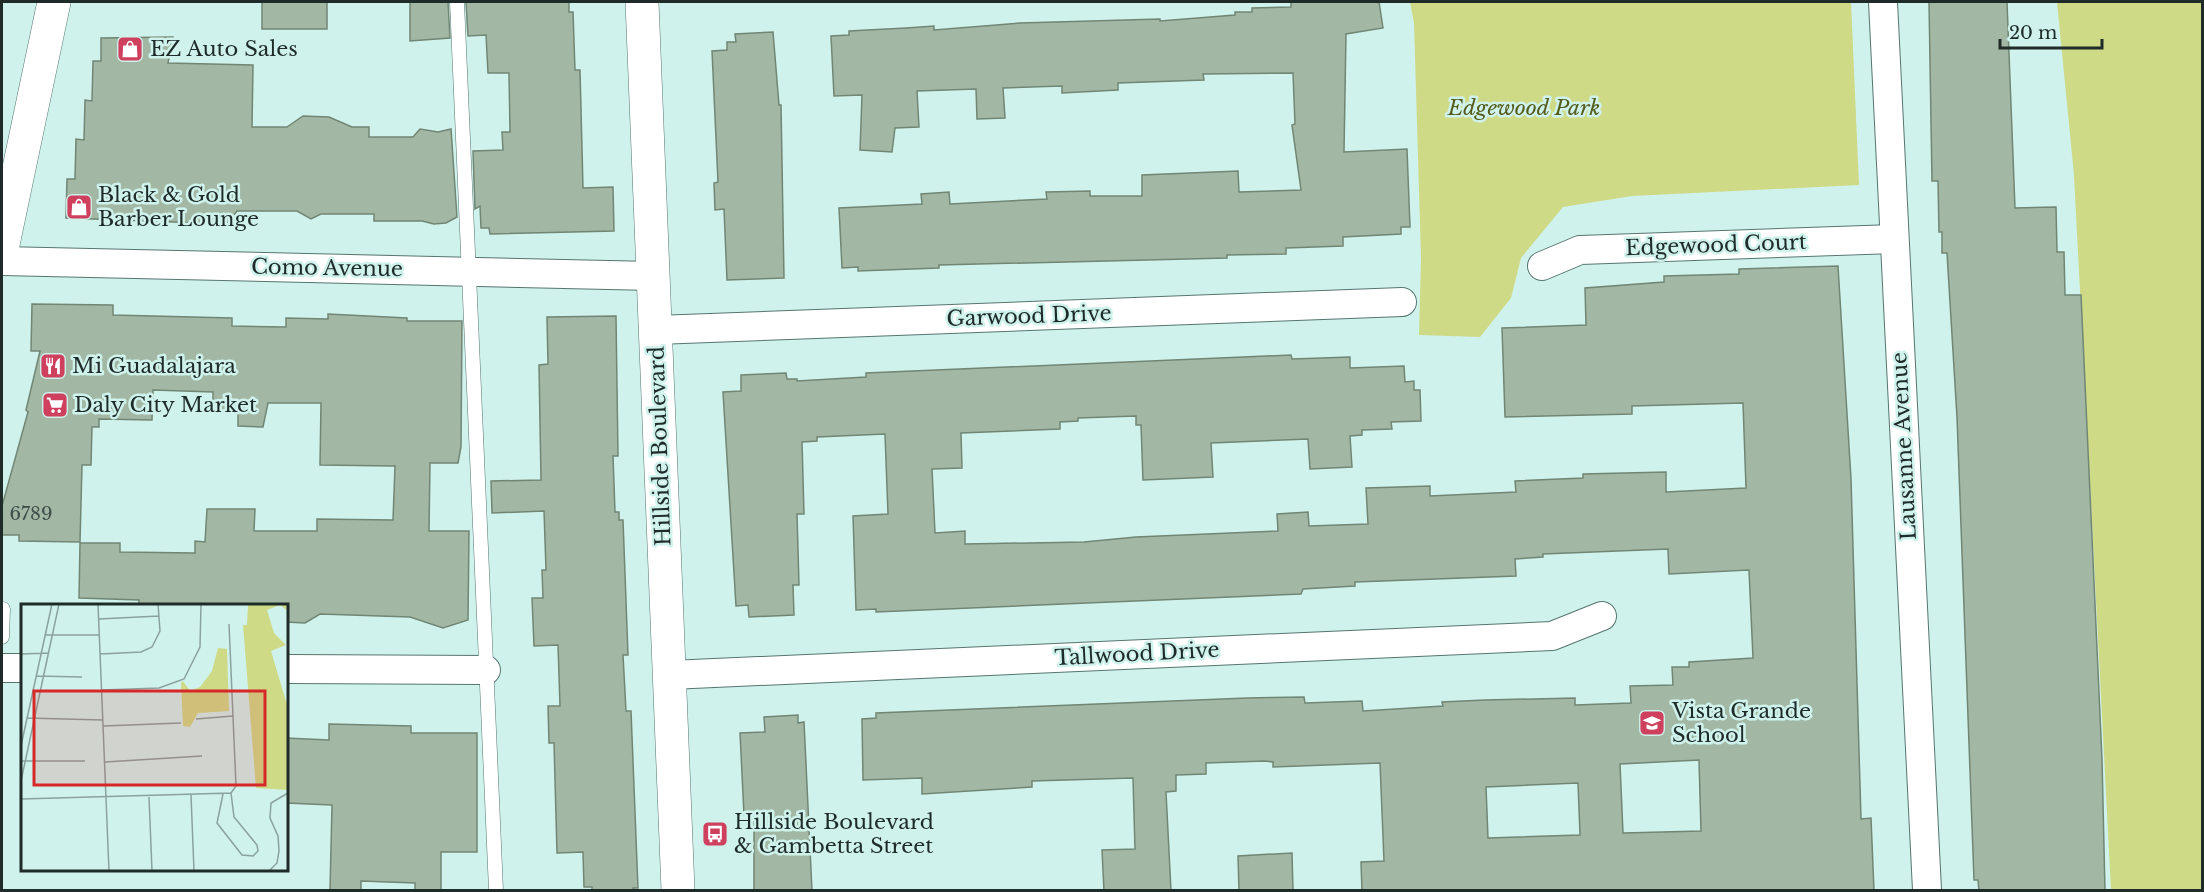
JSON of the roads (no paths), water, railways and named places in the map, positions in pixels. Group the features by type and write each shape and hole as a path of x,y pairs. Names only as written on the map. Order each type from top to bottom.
{"main road":[{"path":"2,249 54,2"},
{"name":"Hillside Boulevard","path":"642,2 678,891"}],"street":[{"name":"Lausanne Avenue","path":"1883,2 1926,891"},
{"name":"Edgewood Court","path":"1542,266 1580,250 1894,238"},
{"name":"Como Avenue","path":"2,261 653,276"},
{"name":"Garwood Drive","path":"656,330 1402,302"},
{"name":"Tallwood Drive","path":"670,675 1552,636 1602,616"},
{"path":"2,668 21,668"},
{"path":"288,669 486,670"}],"lane":[{"path":"457,2 496,891"},
{"path":"2,637 3,609"}],"place":[{"name":"EZ Auto Sales","path":"130,49"},
{"name":"Black & Gold Barber Lounge","path":"79,207"},
{"name":"Mi Guadalajara","path":"53,366"},
{"name":"Daly City Market","path":"55,405"},
{"name":"Vista Grande School","path":"1652,723"},
{"name":"Hillside Boulevard & Gambetta Street","path":"715,834"}],"park label":[{"name":"Edgewood Park","path":"1524,108"}]}
